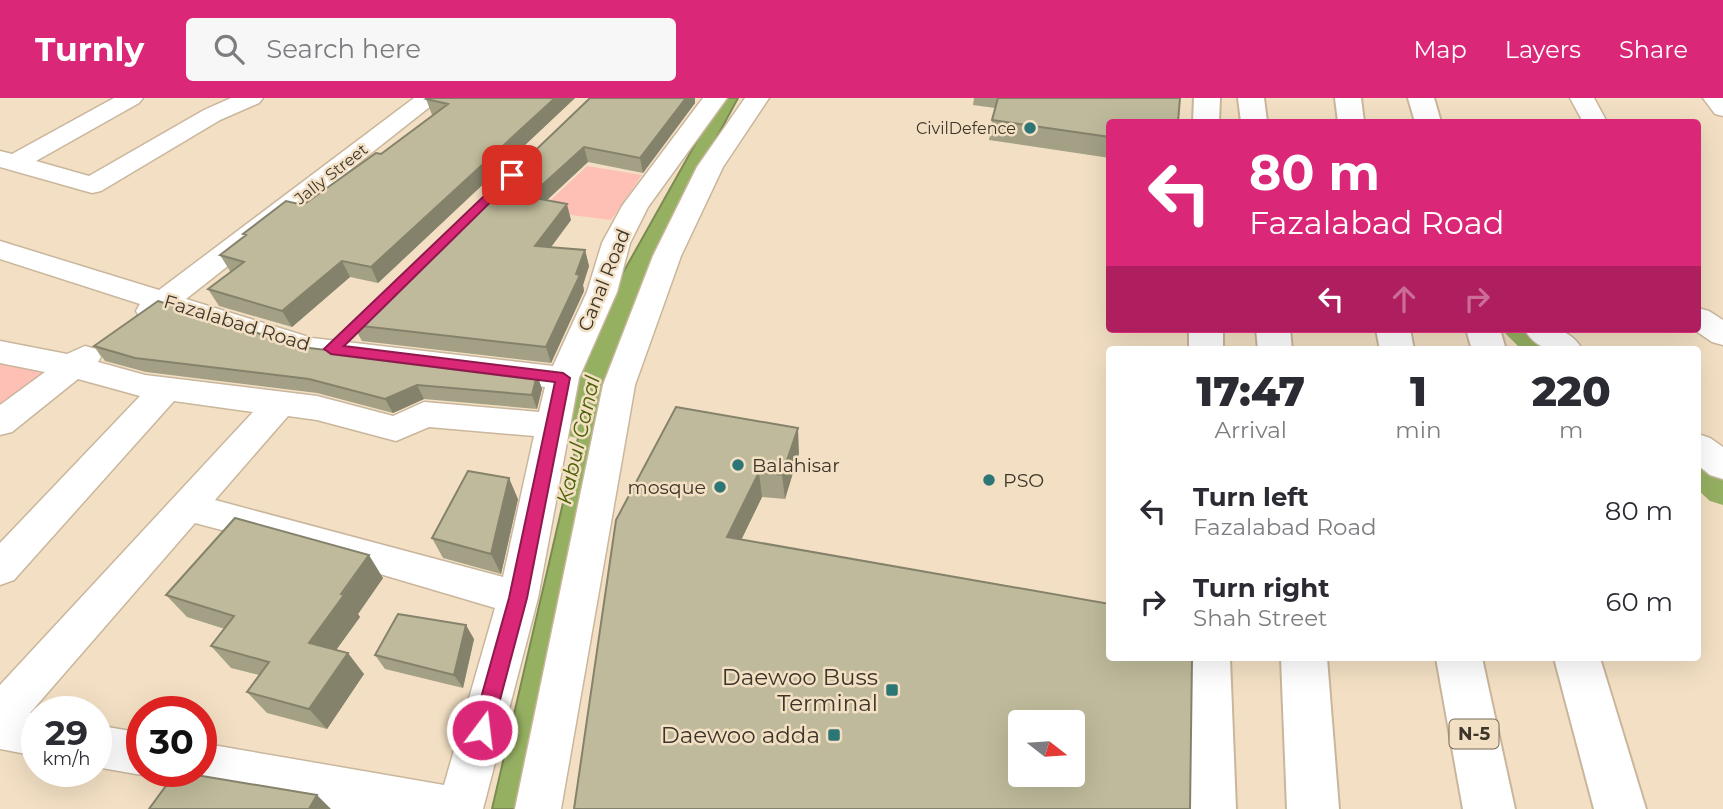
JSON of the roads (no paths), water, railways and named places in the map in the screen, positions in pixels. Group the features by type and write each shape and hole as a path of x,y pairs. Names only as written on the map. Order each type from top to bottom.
{"main road":[{"path":"1206,98 1206,119"},
{"path":"1251,98 1254,119"},
{"path":"1422,98 1427,119"},
{"path":"1207,661 1210,809"},
{"path":"1304,661 1313,809"},
{"name":"N-5","path":"1460,661 1489,809"},
{"path":"1578,661 1620,809"}],"street":[{"path":"7,161 131,98"},
{"path":"7,161 92,186 212,115 251,98"},
{"name":"Jally Street","path":"0,423 72,366 166,300 429,98"},
{"name":"Canal Road","path":"460,809 518,598 563,378 602,292 616,243 635,206 715,98"},
{"path":"538,809 619,385 667,256 710,167 757,98"},
{"path":"1583,98 1594,119"},
{"path":"1715,98 1723,109"},
{"name":"Fazalabad Road","path":"0,250 166,300 310,348 342,340 563,378"},
{"path":"1701,320 1723,335"},
{"path":"1544,333 1562,346"},
{"path":"0,352 72,366 145,386 317,408 397,429 424,414 555,426"},
{"path":"0,569 166,389"},
{"path":"0,716 280,403"},
{"path":"187,507 309,538 518,598"},
{"path":"0,728 21,732"},
{"path":"217,768 447,809"}],"water":[{"path":"721,98 738,98 688,191 620,363 609,366 587,361 583,344"},
{"path":"591,382 610,389 530,809 492,809"}],"waterway":[{"name":"Kabul Canal","path":"581,427 600,341 611,320"},
{"path":"1521,333 1538,346"},
{"path":"1701,473 1723,491"}],"place":[{"name":"CivilDefence","path":"1030,128"},
{"name":"Balahisar","path":"738,465"},
{"name":"PSO","path":"989,480"},
{"name":"mosque","path":"720,487"},
{"name":"Daewoo Buss Terminal","path":"892,690"},
{"name":"Daewoo adda","path":"834,735"}]}
